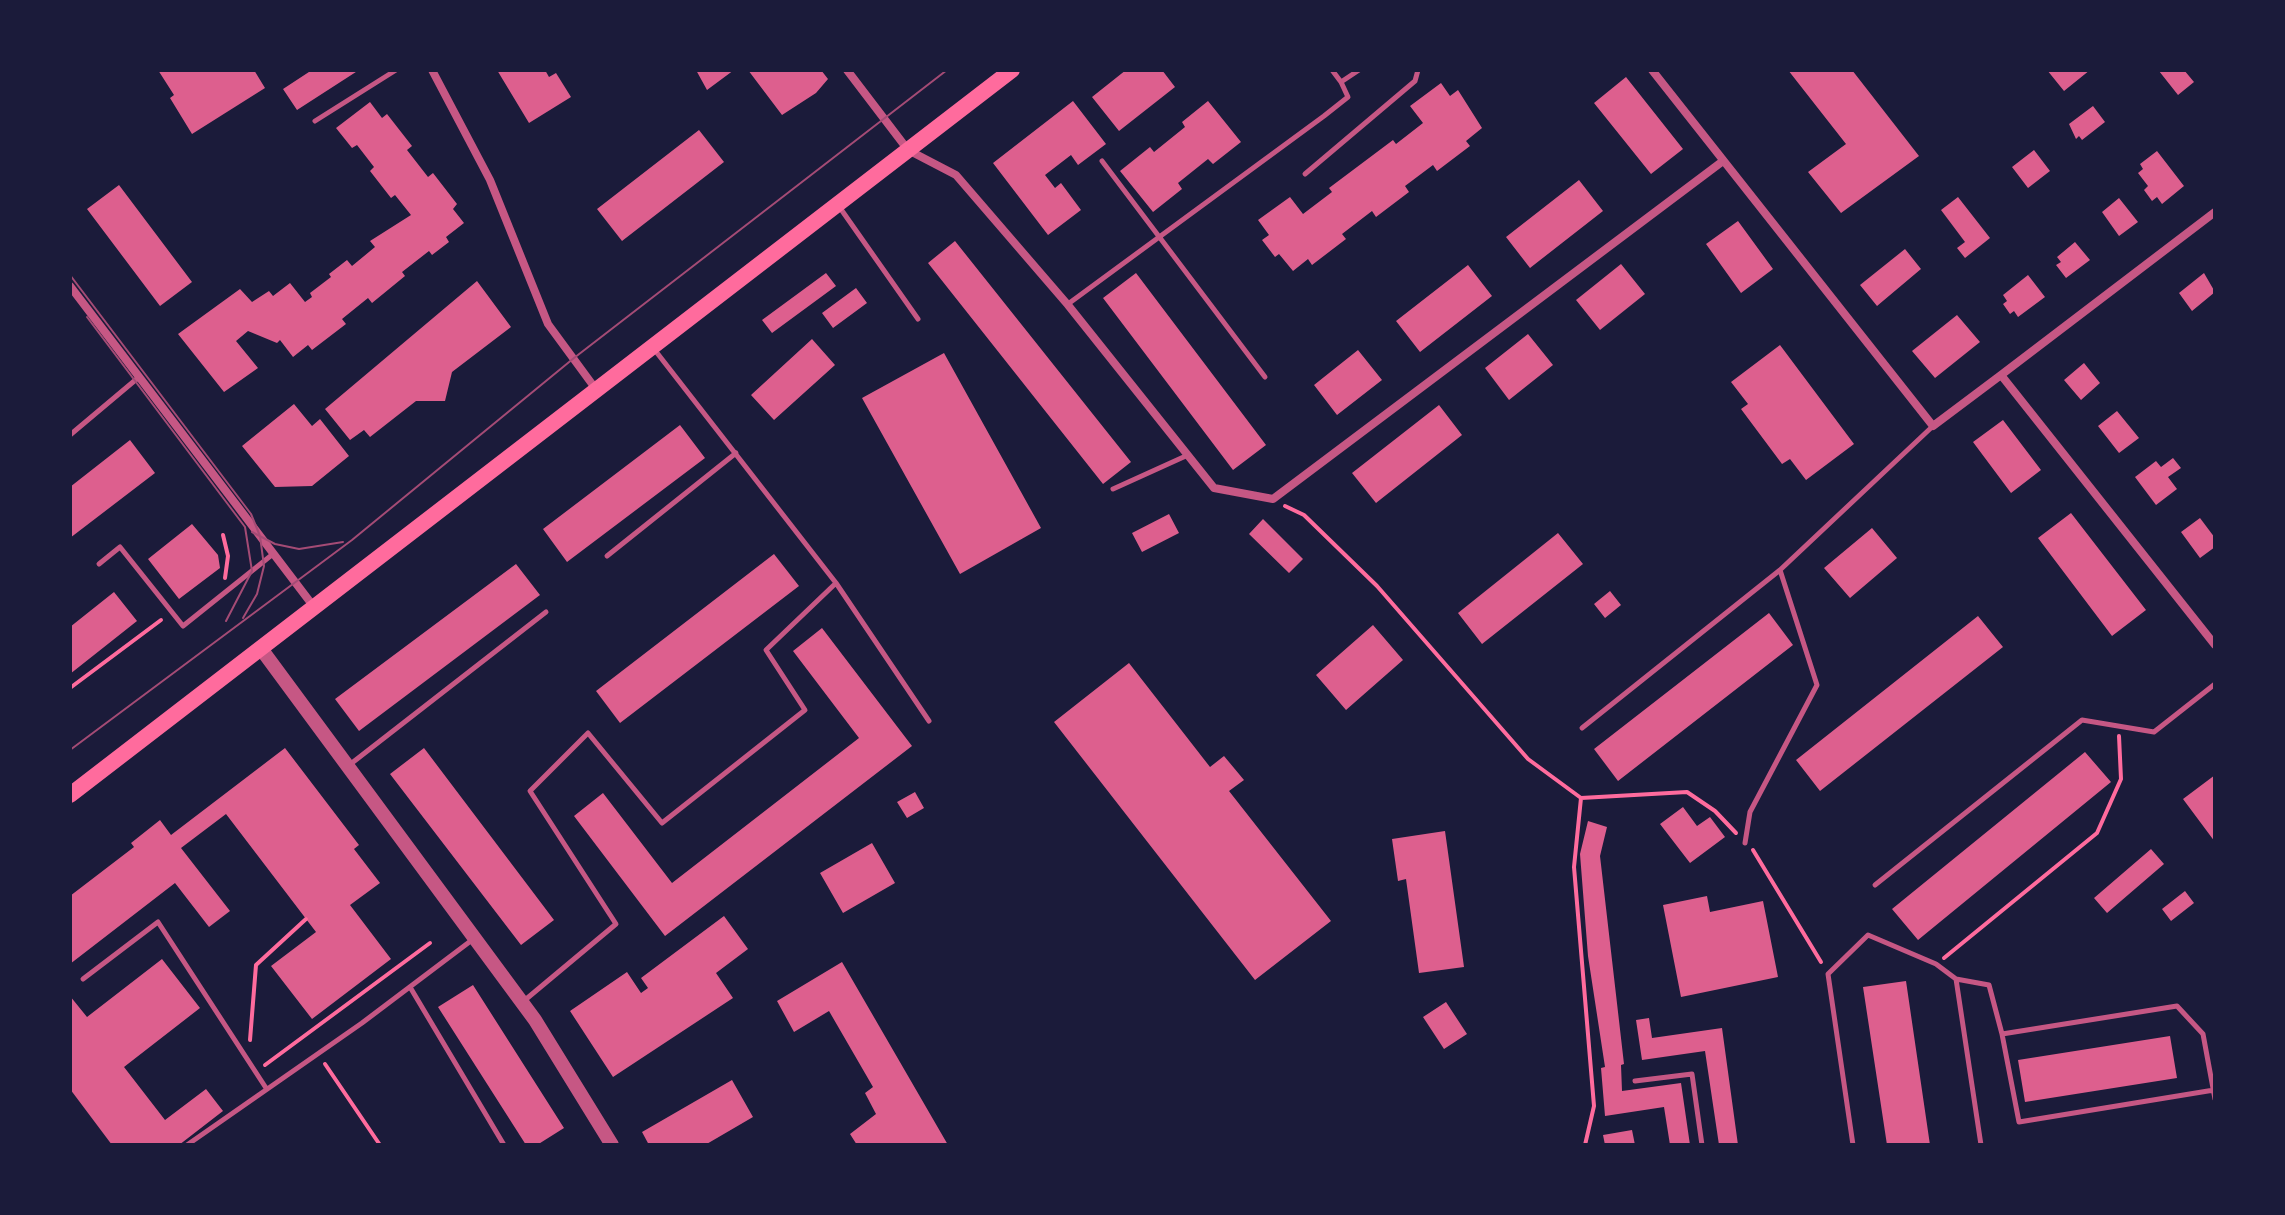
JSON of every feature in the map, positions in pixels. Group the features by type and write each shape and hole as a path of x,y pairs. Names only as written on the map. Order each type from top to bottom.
{"main road":[{"path":"70,795 1012,70"}],"street":[{"path":"432,70 490,180 548,324 595,388"},
{"path":"847,70 908,150 956,175 1068,305 1214,488 1273,499 1723,161"},
{"path":"1652,70 1933,426 2215,212"},
{"path":"70,286 314,607"},
{"path":"2001,375 2215,645"},
{"path":"262,650 522,1002 612,1145"}],"lane":[{"path":"315,121 396,70"},
{"path":"1068,305 1348,97 1332,70"},
{"path":"1341,82 1359,70"},
{"path":"1305,174 1415,81 1418,70"},
{"path":"1102,161 1265,377"},
{"path":"838,205 918,319"},
{"path":"651,345 836,583 929,721"},
{"path":"70,435 139,377"},
{"path":"1582,728 1780,570 1933,426"},
{"path":"607,556 736,453"},
{"path":"1113,489 1188,455"},
{"path":"99,564 120,547 183,626 273,554"},
{"path":"1745,843 1750,812 1817,685 1780,570"},
{"path":"522,1002 616,924 530,791 588,733 662,823 805,710 766,650 836,583"},
{"path":"348,766 546,612"},
{"path":"1875,885 2082,720 2154,732 2215,684"},
{"path":"83,979 158,922 266,1088"},
{"path":"1853,1145 1828,974 1868,935 1936,964 1956,979 1989,985 2019,1122 2214,1090"},
{"path":"187,1145 475,938"},
{"path":"1956,979 1981,1145"},
{"path":"410,987 504,1145"},
{"path":"2002,1034 2177,1006 2203,1034 2215,1099"},
{"path":"1635,1081 1692,1074 1702,1145"}],"path":[{"path":"1273,499 1304,515 1377,586 1528,759 1581,798 1687,792 1715,811 1758,856 1828,974"},
{"path":"1936,964 2097,833 2121,779 2118,726"},
{"path":"1581,798 1574,867 1594,1106 1585,1145"},
{"path":"249,1062 256,965 306,919"},
{"path":"255,1072 430,943"},
{"path":"317,1054 380,1145"}],"building":[{"path":"158,70 254,70 265,88 192,134 170,98 174,95"},
{"path":"312,70 359,70 297,110 283,89"},
{"path":"497,70 545,70 549,77 556,73 571,97 529,123"},
{"path":"696,70 734,70 707,90"},
{"path":"748,70 821,70 828,79 816,93 782,115"},
{"path":"1126,70 1162,70 1175,87 1119,131 1092,97"},
{"path":"1788,70 1852,70 1919,156 1841,213 1808,172 1846,144"},
{"path":"2047,70 2090,70 2064,91"},
{"path":"2184,70 2194,82 2178,95 2159,71"},
{"path":"1626,77 1683,149 1651,174 1594,103"},
{"path":"1441,83 1450,96 1458,90 1482,128 1466,141 1470,146 1437,171 1433,165 1405,186 1409,192 1376,217 1372,211 1342,234 1346,239 1312,265 1308,259 1293,271 1279,254 1275,257 1262,240 1269,235 1258,220 1290,197 1303,214 1332,192 1329,188 1393,140 1396,144 1423,123 1410,106"},
{"path":"1073,101 1106,144 1078,165 1071,155 1045,175 1055,188 1061,183 1081,210 1048,235 993,163"},
{"path":"1208,101 1241,142 1213,164 1208,159 1178,183 1182,189 1153,212 1120,171 1150,147 1154,152 1185,127 1182,122"},
{"path":"370,102 382,118 387,114 412,146 407,150 428,177 433,173 457,204 453,209 464,223 446,237 449,242 432,255 429,251 402,272 405,276 372,303 368,298 342,319 346,324 312,350 308,345 293,357 280,340 277,343 248,331 236,341 258,368 224,392 178,334 240,289 252,302 269,291 273,296 290,283 305,302 312,297 310,293 331,277 329,274 347,260 352,266 375,247 370,241 411,215 395,195 391,198 370,171 374,167 357,145 352,148 336,128"},
{"path":"2093,106 2105,122 2082,140 2079,136 2076,139 2069,124"},
{"path":"699,130 724,162 622,241 597,209"},
{"path":"2034,150 2050,171 2028,188 2012,167"},
{"path":"2157,151 2184,186 2162,204 2157,197 2152,201 2144,190 2148,186 2138,173 2143,169 2140,164"},
{"path":"1579,180 1603,211 1530,268 1506,237"},
{"path":"119,185 192,282 160,306 87,209"},
{"path":"1958,197 1990,238 1965,258 1957,248 1965,242 1941,210"},
{"path":"2119,198 2138,222 2119,236 2102,212"},
{"path":"1738,221 1773,269 1741,293 1706,244"},
{"path":"955,241 1131,462 1103,484 928,263"},
{"path":"2075,242 2090,260 2066,278 2056,265 2061,262 2057,257"},
{"path":"1905,249 1921,269 1877,306 1860,285"},
{"path":"1621,264 1645,294 1600,330 1576,300"},
{"path":"1468,265 1492,296 1420,352 1396,321"},
{"path":"826,273 836,286 772,333 762,320"},
{"path":"1136,273 1266,445 1233,470 1103,298"},
{"path":"2204,273 2215,292 2192,311 2179,293"},
{"path":"2028,275 2045,297 2018,317 2014,311 2010,314 2003,304 2007,301 2003,295"},
{"path":"477,281 511,327 452,372 445,401 416,401 370,437 364,430 350,440 325,409"},
{"path":"856,288 867,303 833,328 822,313"},
{"path":"1957,315 1980,342 1935,378 1912,351"},
{"path":"1528,334 1553,365 1509,400 1485,368"},
{"path":"812,339 835,365 774,420 751,395"},
{"path":"1780,345 1854,444 1806,480 1790,459 1782,464 1741,409 1748,404 1731,382"},
{"path":"1358,350 1382,380 1337,415 1314,385"},
{"path":"944,353 1041,528 960,574 862,398"},
{"path":"2084,363 2100,383 2081,400 2064,380"},
{"path":"294,404 312,426 320,419 349,456 312,486 275,487 242,446"},
{"path":"1439,405 1462,435 1376,503 1352,473"},
{"path":"2117,411 2139,438 2119,453 2098,426"},
{"path":"2003,420 2041,470 2011,493 1973,442"},
{"path":"680,425 705,458 567,562 543,529"},
{"path":"130,440 155,473 70,538 70,487"},
{"path":"2173,458 2181,468 2168,477 2177,489 2156,505 2135,477 2156,461 2161,467"},
{"path":"2071,513 2146,610 2112,636 2038,538"},
{"path":"1169,514 1179,533 1142,552 1132,533"},
{"path":"2200,518 2215,538 2215,547 2200,558 2181,532"},
{"path":"1263,519 1303,559 1289,573 1249,534"},
{"path":"192,524 218,555 220,568 179,599 148,559"},
{"path":"1872,528 1897,558 1850,598 1824,568"},
{"path":"1558,533 1583,564 1482,644 1458,613"},
{"path":"774,554 799,586 620,723 596,691"},
{"path":"516,564 540,595 359,731 335,699"},
{"path":"1610,591 1621,605 1605,618 1594,604"},
{"path":"114,592 137,621 70,674 70,627"},
{"path":"1769,613 1793,645 1618,781 1594,749"},
{"path":"1978,616 2003,647 1820,791 1796,760"},
{"path":"1373,625 1403,660 1346,710 1316,675"},
{"path":"822,628 912,746 665,936 574,816 603,793 672,883 859,738 793,651"},
{"path":"1129,663 1210,767 1224,756 1244,780 1229,791 1331,921 1255,980 1054,722"},
{"path":"285,748 359,845 354,849 380,883 350,905 391,959 312,1019 271,966 316,932 226,814 181,848 230,911 209,927 175,883 70,964 70,896 134,847 131,843 160,820 171,835"},
{"path":"424,748 554,920 521,945 390,774"},
{"path":"2085,752 2111,782 1918,940 1892,909"},
{"path":"2215,775 2215,842 2183,799"},
{"path":"915,792 924,808 907,818 897,802"},
{"path":"1683,807 1697,826 1710,817 1725,837 1690,863 1660,824"},
{"path":"1588,821 1607,827 1600,856 1624,1064 1621,1065 1622,1091 1681,1083 1690,1145 1670,1145 1664,1107 1605,1116 1601,1068 1605,1067 1588,956 1580,854"},
{"path":"1445,831 1464,967 1419,973 1406,879 1398,881 1392,839"},
{"path":"872,843 895,883 843,913 820,873"},
{"path":"2151,849 2164,864 2107,913 2094,898"},
{"path":"2185,891 2194,903 2171,921 2162,909"},
{"path":"1707,896 1710,912 1763,901 1778,977 1681,997 1663,905"},
{"path":"724,916 748,949 716,973 733,998 613,1077 570,1011 627,972 641,993 648,988 641,978"},
{"path":"162,959 200,1008 124,1067 165,1120 206,1089 223,1111 179,1145 112,1145 70,1089 70,996 87,1017"},
{"path":"842,962 948,1145 857,1145 850,1134 876,1114 865,1093 873,1087 829,1011 794,1032 777,1001"},
{"path":"1906,981 1930,1145 1887,1145 1863,987"},
{"path":"473,985 564,1128 537,1145 526,1145 438,1007"},
{"path":"1446,1002 1467,1034 1444,1049 1423,1017"},
{"path":"1649,1018 1652,1038 1722,1028 1738,1145 1719,1145 1705,1051 1642,1060 1636,1020"},
{"path":"2170,1036 2177,1078 2025,1102 2018,1060"},
{"path":"732,1080 753,1117 705,1145 649,1145 642,1132"},
{"path":"1632,1130 1635,1145 1605,1145 1603,1135"}],"tram line":[{"path":"70,750 352,540 574,358 947,70"},
{"path":"70,275 251,514 260,536 264,566 257,594 243,618"},
{"path":"87,317 245,527 252,571 226,621"},
{"path":"252,532 275,544 299,549 343,542"}]}
